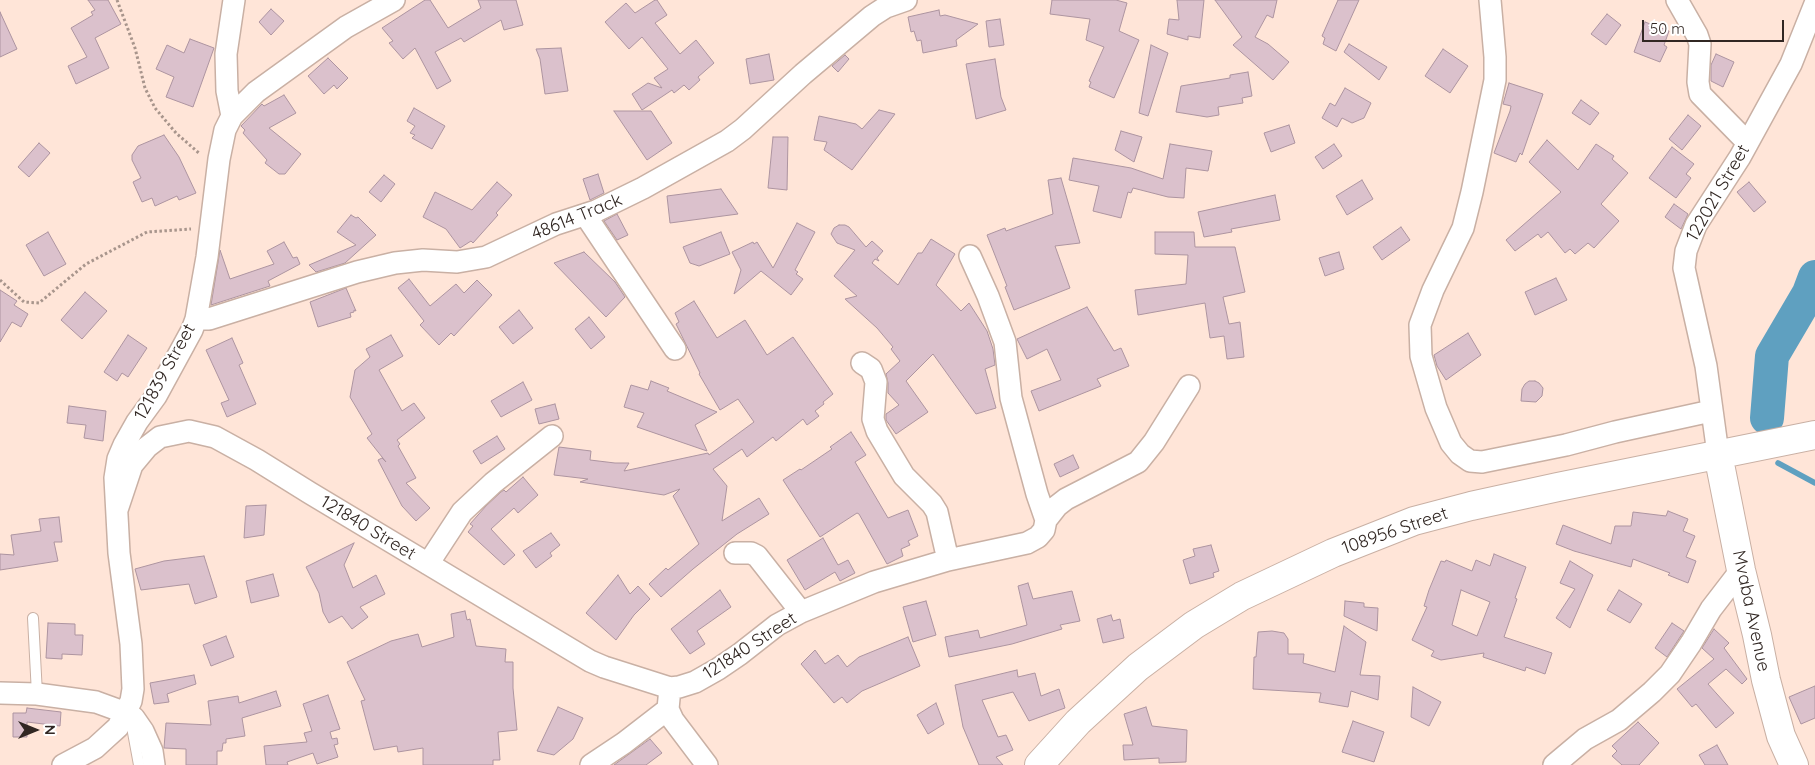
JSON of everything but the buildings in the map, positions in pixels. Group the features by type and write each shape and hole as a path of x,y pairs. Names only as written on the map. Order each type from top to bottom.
{"street":[{"path":"232,116 227,91 226,54 234,0"},
{"name":"121839 Street","path":"63,765 96,748 118,727 131,701 133,670 131,644 119,553 115,478 118,459 124,445 156,396 192,330 196,318 211,229 219,159 225,130 232,116 256,92 346,27 394,0"},
{"name":"48614 Track","path":"196,318 209,319 357,272 395,263 423,260 457,262 486,257 556,224 586,216 643,188 727,141 744,129 803,74 872,16 886,7 906,0"},
{"path":"1490,0 1495,80 1472,192 1463,228 1433,290 1420,325 1421,356 1436,408 1451,443 1460,454 1470,461 1482,462 1712,411"},
{"path":"1677,0 1697,35 1700,44 1698,82 1700,94 1747,142"},
{"name":"122021 Street","path":"1718,454 1706,366 1684,268 1686,251 1696,225 1740,157 1791,64 1815,4"},
{"path":"586,216 675,349"},
{"path":"970,256 988,296 1005,342 1011,398 1046,520"},
{"path":"862,362 871,369 876,382 873,419 877,431 904,476 938,512 948,560"},
{"name":"121840 Street","path":"117,510 132,465 147,447 160,437 189,431 214,436 590,661 670,688 695,682 718,669 777,625 801,612 874,582 948,560 1027,543 1038,538 1044,530 1046,520 1057,506 1066,499 1138,462 1158,436 1189,386"},
{"name":"108956 Street","path":"1038,765 1078,722 1131,673 1194,625 1242,596 1332,553 1423,518 1558,487 1815,435"},
{"path":"428,564 462,512 493,483 552,436"},
{"name":"Mvaba Avenue","path":"1718,454 1741,570 1771,699 1781,736 1794,765"},
{"path":"735,553 751,553 757,556 801,612"},
{"path":"1554,765 1560,758 1585,739 1618,720 1652,692 1670,674 1691,643 1710,609 1741,570"},
{"path":"670,688 668,709 673,720 708,765"},
{"path":"0,693 37,694 96,702 134,718 143,731 152,752 154,765"},
{"path":"591,765 624,743 668,709"}],"lane":[{"path":"33,618 37,694"},
{"path":"125,714 134,734 139,765"}],"path":[{"path":"117,0 134,48 145,88 155,108 176,133 194,149 206,158 219,159"},
{"path":"0,280 24,302 39,303 86,264 146,232 211,229"}],"waterway":[{"path":"1767,418 1772,356 1809,293 1815,277"},
{"path":"1778,463 1815,483"}]}
